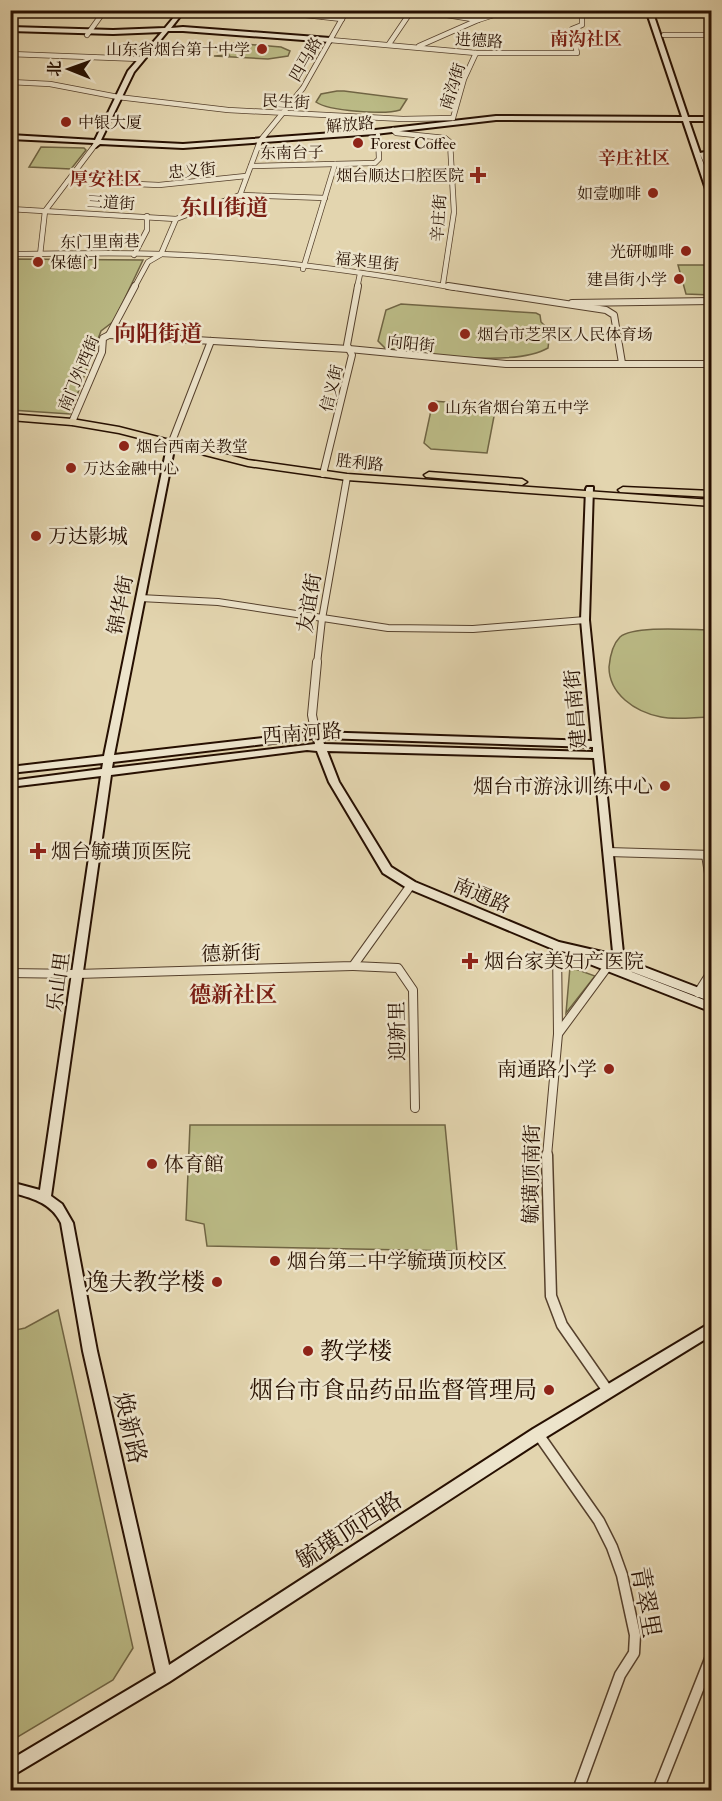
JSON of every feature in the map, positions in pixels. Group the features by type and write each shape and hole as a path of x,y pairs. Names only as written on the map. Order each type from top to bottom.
{"main road":[{"path":"97,143 131,71 183,10"},
{"path":"648,10 688,120 711,174"},
{"path":"655,10 711,198"},
{"path":"10,31 138,35 167,29 330,40"},
{"name":"解放路","path":"260,143 394,131 456,122 711,120"},
{"name":"解放路","path":"10,135 183,149 378,135 394,131"},
{"name":"解放路","path":"10,142 97,143"},
{"name":"胜利路","path":"10,411 74,419 248,463 711,503"},
{"name":"胜利路","path":"10,417 74,419"},
{"name":"锦华街","path":"107,767 172,442"},
{"name":"胜利路","path":"323,470 347,477 590,492 711,494"},
{"name":"建昌南街","path":"590,492 585,620 618,952 610,963"},
{"name":"西南河路","path":"10,784 316,735 597,749"},
{"name":"南通路","path":"316,735 334,782 387,870 411,885 557,946 610,963"},
{"name":"西南河路","path":"10,770 107,767 321,747 597,749"},
{"name":"乐山里","path":"45,1196 107,767"},
{"path":"610,963 711,998"},
{"path":"610,963 711,1008"},
{"path":"10,1187 45,1196"},
{"name":"焕新路","path":"45,1196 58,1204 67,1223 90,1352 164,1677"},
{"name":"毓璜顶西路","path":"10,1769 164,1677 538,1434 711,1328"}],"street":[{"path":"88,33 105,10"},
{"path":"261,10 342,19"},
{"name":"四马路","path":"260,143 303,88 347,10"},
{"path":"389,44 414,10 439,12 478,20"},
{"path":"418,47 478,20 509,10"},
{"name":"进德路","path":"330,40 342,39 476,53 577,53 572,29 582,25 582,13 585,10"},
{"path":"664,35 711,35"},
{"name":"南沟街","path":"456,122 464,79 476,53"},
{"path":"10,54 141,59"},
{"name":"民生街","path":"10,82 50,84 118,97 176,102 228,111 456,122"},
{"name":"辛庄街","path":"394,131 445,138 450,142 454,212 443,284"},
{"path":"335,164 362,165 378,161 378,135"},
{"path":"40,255 45,211 97,143"},
{"path":"240,195 260,143"},
{"name":"东南台子","path":"251,166 335,164 303,269"},
{"name":"忠义街","path":"68,181 159,185 246,176"},
{"path":"161,254 176,219 240,195 325,198"},
{"name":"三道街","path":"10,210 176,219"},
{"path":"134,255 147,230 147,216"},
{"name":"东门里南巷","path":"10,254 161,254"},
{"name":"福来里街","path":"161,254 222,258 443,284 497,295 569,303 613,313 622,363"},
{"name":"南门外西街","path":"74,419 102,352 104,338 109,335 148,262 161,254"},
{"name":"信义街","path":"323,470 345,393 352,355 346,345 360,274"},
{"name":"福来里街","path":"569,303 711,301"},
{"name":"向阳街","path":"109,335 349,349 506,364 711,364"},
{"path":"172,442 211,341"},
{"name":"友谊街","path":"316,735 312,715 322,619 347,477"},
{"path":"140,598 218,602 388,628 473,629 585,620"},
{"path":"608,852 709,855 711,892"},
{"path":"352,966 411,885"},
{"name":"毓璜顶南街","path":"557,946 558,1034 547,1149 550,1296 562,1325 608,1391"},
{"path":"558,1034 610,963"},
{"name":"德新街","path":"10,973 77,974 352,966"},
{"name":"迎新里","path":"352,966 398,968 413,990 415,1108"},
{"path":"698,993 711,971"},
{"name":"青翠里","path":"538,1434 599,1521 612,1547 622,1575 635,1635 634,1653 620,1675 578,1791"},
{"path":"658,1791 711,1654"}],"green space":[{"path":"223,44 281,47 290,51 288,56 268,59 214,56 229,55 226,52 229,45 222,52 218,52"},
{"path":"337,91 407,99 400,110 382,112 344,110 316,102 321,94"},
{"path":"41,147 84,148 86,150 71,169 29,167"},
{"path":"10,259 143,260 114,321 101,331 70,414 11,410"},
{"path":"678,265 711,265 711,295 686,294"},
{"name":"烟台市芝罘区人民体育场","path":"401,304 536,313 540,315 541,322 550,331 548,348 533,354 492,358 445,356 385,348 378,341 386,310"},
{"path":"433,401 496,406 487,453 431,449 424,443"},
{"path":"678,629 711,630 711,717 673,718 651,715 625,700 613,686 609,663 613,647 620,637 627,633"},
{"path":"570,967 595,976 566,1013"},
{"path":"190,1125 445,1125 457,1251 207,1246 204,1224 186,1220"},
{"path":"58,1310 133,1648 113,1680 11,1741 11,1331 25,1328"}],"place":[{"name":"山东省烟台第十中学","path":"262,49"},
{"name":"中银大厦","path":"66,122"},
{"name":"Forest Coffee","path":"358,143"},
{"name":"烟台顺达口腔医院","path":"478,175"},
{"name":"如壹咖啡","path":"653,193"},
{"name":"光研咖啡","path":"686,251"},
{"name":"保德门","path":"38,262"},
{"name":"建昌街小学","path":"679,279"},
{"name":"烟台市芝罘区人民体育场","path":"465,334"},
{"name":"山东省烟台第五中学","path":"433,407"},
{"name":"烟台西南关教堂","path":"124,446"},
{"name":"万达金融中心","path":"71,468"},
{"name":"万达影城","path":"36,536"},
{"name":"烟台市游泳训练中心","path":"665,786"},
{"name":"烟台毓璜顶医院","path":"38,851"},
{"name":"烟台家美妇产医院","path":"470,961"},
{"name":"南通路小学","path":"609,1069"},
{"name":"体育館","path":"152,1164"},
{"name":"烟台第二中学毓璜顶校区","path":"275,1261"},
{"name":"逸夫教学楼","path":"217,1282"},
{"name":"教学楼","path":"308,1351"},
{"name":"烟台市食品药品监督管理局","path":"549,1390"}],"district":[{"name":"南沟社区","path":"586,39"},
{"name":"辛庄社区","path":"634,158"},
{"name":"厚安社区","path":"106,179"},
{"name":"东山街道","path":"224,207"},
{"name":"向阳街道","path":"158,333"},
{"name":"德新社区","path":"233,994"}]}
